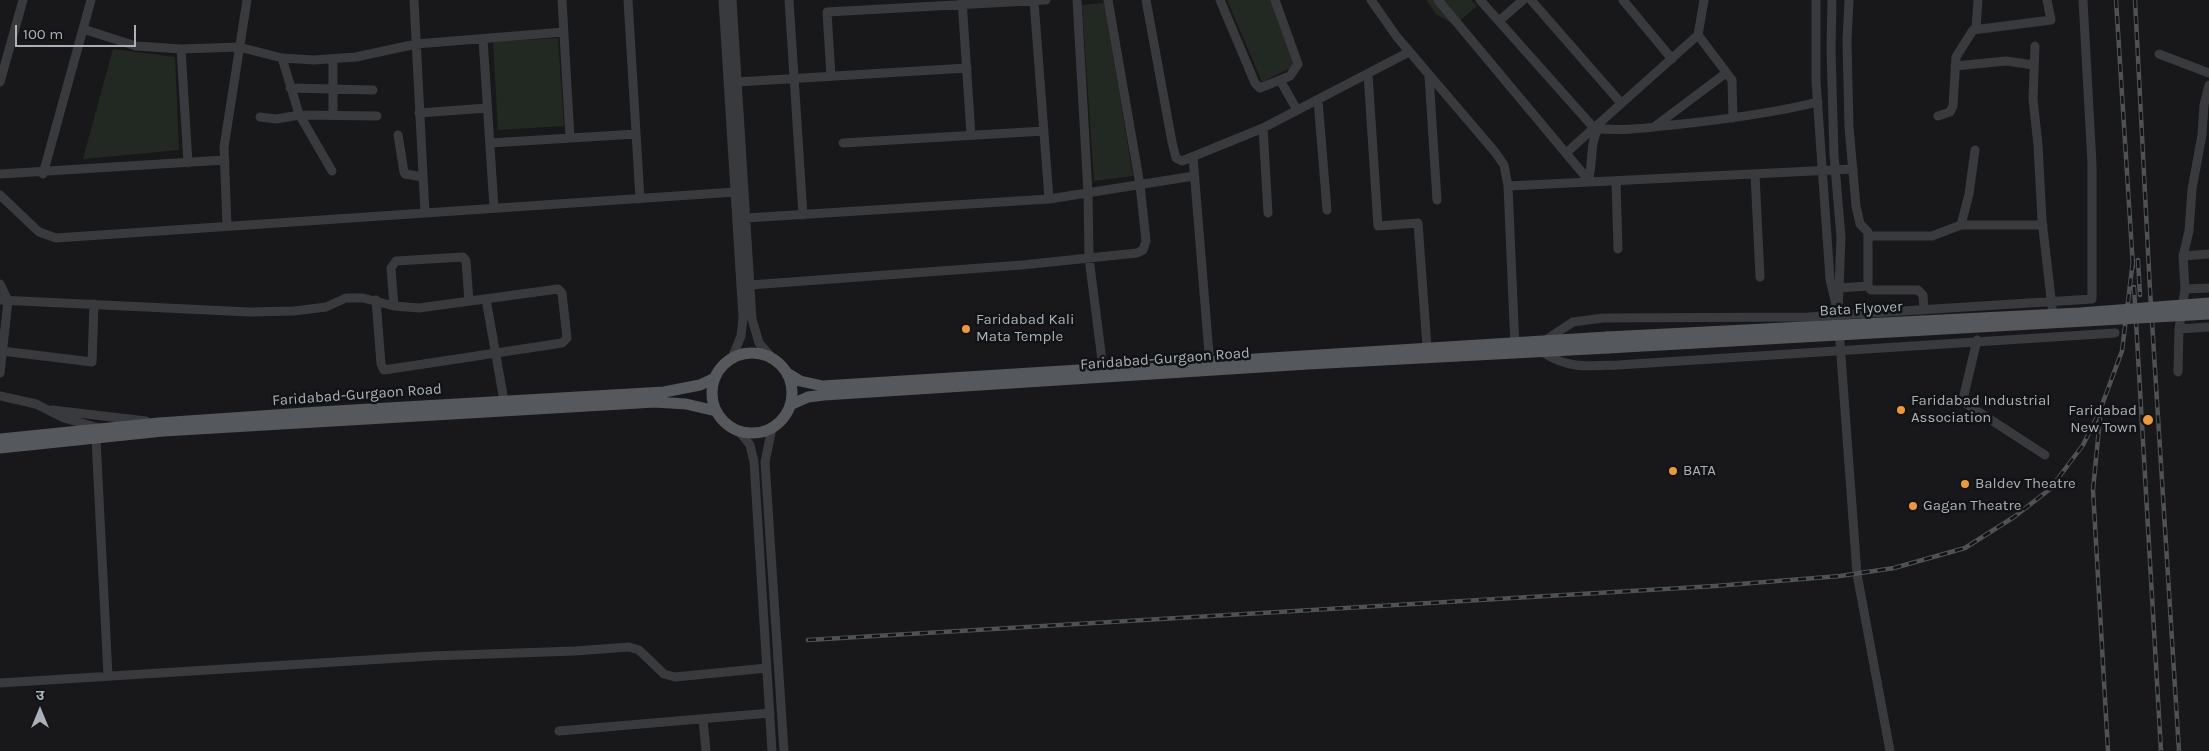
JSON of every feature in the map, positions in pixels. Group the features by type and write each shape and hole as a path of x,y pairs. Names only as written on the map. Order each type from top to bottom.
{"main road":[{"name":"Bata Flyover","path":"1544,353 1608,342 2080,313 2209,303"},
{"name":"Bata Flyover","path":"1514,343 1544,341 1608,342 2209,314"},
{"name":"Faridabad-Gurgaon Road","path":"790,405 808,397 824,395 1514,343"},
{"path":"747,353 763,354 774,360 787,373 792,388 790,405 783,418 772,428 756,433 739,431 726,424 716,412 712,397 715,378 720,368 732,358 747,353"},
{"name":"Faridabad-Gurgaon Road","path":"787,373 800,381 823,386 1102,368 1210,366 1544,353"},
{"name":"Faridabad-Gurgaon Road","path":"0,439 159,423 664,392 700,385 715,378"},
{"name":"Faridabad-Gurgaon Road","path":"0,448 163,431 655,402 686,404 716,412"}],"street":[{"path":"0,82 22,0"},
{"path":"43,174 91,0"},
{"path":"227,226 225,137 247,0"},
{"path":"414,0 425,213"},
{"path":"562,0 570,138"},
{"path":"628,0 640,199"},
{"path":"723,0 743,318 741,336 732,358"},
{"path":"732,0 750,285 755,334 759,343 774,360"},
{"path":"789,0 804,214"},
{"path":"831,76 827,12 962,2 1046,0"},
{"path":"1077,0 1090,258 1102,368"},
{"path":"750,285 1090,258 1143,250 1146,242 1140,185 1108,0"},
{"path":"1146,0 1176,158 1182,161 1263,128 1409,52"},
{"path":"1220,0 1257,86 1265,88 1295,72 1298,64 1275,0"},
{"path":"1371,0 1409,52 1504,165 1508,186 1515,355"},
{"path":"1438,0 1589,181"},
{"path":"1480,0 1596,128 1651,129 1777,112 1818,102"},
{"path":"1499,21 1523,0"},
{"path":"1531,0 1622,104"},
{"path":"1623,0 1672,59"},
{"path":"1566,153 1698,35 1704,0"},
{"path":"1816,0 1818,102 1830,279 1838,315"},
{"path":"1832,0 1830,49 1835,170 1841,237 1838,315 1857,574 1890,751"},
{"path":"1849,0 1848,78 1853,169 1860,224 1866,229 1868,236 1868,286 1871,290 1918,290 1923,296 1924,310"},
{"path":"1938,116 1950,112 1953,106 1955,66 1960,48 1976,28 1978,0"},
{"path":"1976,28 2051,20 2046,0"},
{"path":"1544,341 1573,322 1603,318 1686,319 1838,315 2092,299 2092,164 2083,0"},
{"path":"1034,1 1049,199"},
{"path":"962,2 972,135"},
{"path":"82,29 136,46 181,49 239,47 282,58 333,60 416,44 564,32"},
{"path":"1698,35 1732,80 1733,118"},
{"path":"483,39 494,208"},
{"path":"2035,46 2032,98 2038,145 2043,225 2054,335"},
{"path":"181,49 188,163"},
{"path":"2159,54 2209,72"},
{"path":"282,58 300,115 332,171"},
{"path":"333,60 333,115"},
{"path":"1955,66 2006,61 2034,66"},
{"path":"737,82 967,68"},
{"path":"1368,74 1378,226 1418,223 1428,348"},
{"path":"1651,129 1726,74"},
{"path":"1429,76 1436,200"},
{"path":"1280,80 1297,110"},
{"path":"2178,372 2179,329 2185,289 2182,256 2189,231 2192,189 2202,135 2204,105 2209,85"},
{"path":"290,88 333,91 373,90"},
{"path":"1318,100 1327,210"},
{"path":"420,113 487,108"},
{"path":"260,117 276,119 300,115 377,116"},
{"path":"1263,128 1268,213"},
{"path":"1589,181 1592,170 1592,141 1596,128"},
{"path":"843,143 1044,130"},
{"path":"490,143 636,134"},
{"path":"398,135 405,173 423,177"},
{"path":"1961,225 1969,194 1975,150"},
{"path":"1193,157 1210,366"},
{"path":"0,174 43,174 225,160"},
{"path":"1508,186 1853,169"},
{"path":"1755,174 1760,277"},
{"path":"746,218 1049,199 1194,176"},
{"path":"1616,181 1618,249"},
{"path":"0,195 39,232 56,238 735,192"},
{"path":"1868,236 1932,236 1954,226 1961,225 2043,225"},
{"path":"2182,256 2209,254"},
{"path":"394,306 391,266 396,261 464,257 466,261 469,301"},
{"path":"0,284 4,300 0,373"},
{"path":"1840,288 1868,286"},
{"path":"2185,289 2209,288"},
{"path":"4,300 257,312 323,308 346,298 376,300 394,306 419,308 558,289 562,293 566,341 495,354 384,370 380,364 376,300"},
{"path":"486,299 504,401"},
{"path":"2,351 92,362 94,304"},
{"path":"2179,329 2209,327"},
{"path":"1544,353 1559,363 1589,366 2054,335 2115,333"},
{"path":"1976,340 1964,395 1965,403 2045,455"},
{"path":"0,396 52,410 159,423"},
{"path":"52,410 69,420 126,436"},
{"path":"772,428 765,462 784,751"},
{"path":"739,431 750,445 754,462 772,751"},
{"path":"96,439 108,676"},
{"path":"0,683 430,656 575,651 622,647 639,650 664,674 675,677 767,668"},
{"path":"559,730 770,713"},
{"path":"703,719 706,751"}],"shaded area":[{"path":"1227,0 1271,0 1294,66 1262,82"},
{"path":"1426,0 1471,0 1477,6 1455,25 1436,14"},
{"path":"1104,3 1133,176 1094,181 1082,5"},
{"path":"558,38 564,126 498,130 493,42"},
{"path":"113,49 175,57 179,150 83,159"}],"railway":[{"path":"2116,0 2133,267"},
{"path":"2135,0 2150,290 2179,751"},
{"path":"808,640 1715,586 1840,576 1894,568 1965,548 2014,517 2050,489 2083,445 2099,413 2122,351 2133,260"},
{"path":"2138,260 2140,295"},
{"path":"2134,287 2161,751"},
{"path":"2100,418 2093,490 2108,751"}],"place":[{"name":"Faridabad Kali Mata Temple","path":"966,329"},
{"name":"Faridabad Industrial Association","path":"1901,410"},
{"name":"Faridabad New Town","path":"2148,420"},
{"name":"BATA","path":"1673,471"},
{"name":"Baldev Theatre","path":"1965,484"},
{"name":"Gagan Theatre","path":"1913,506"}]}
